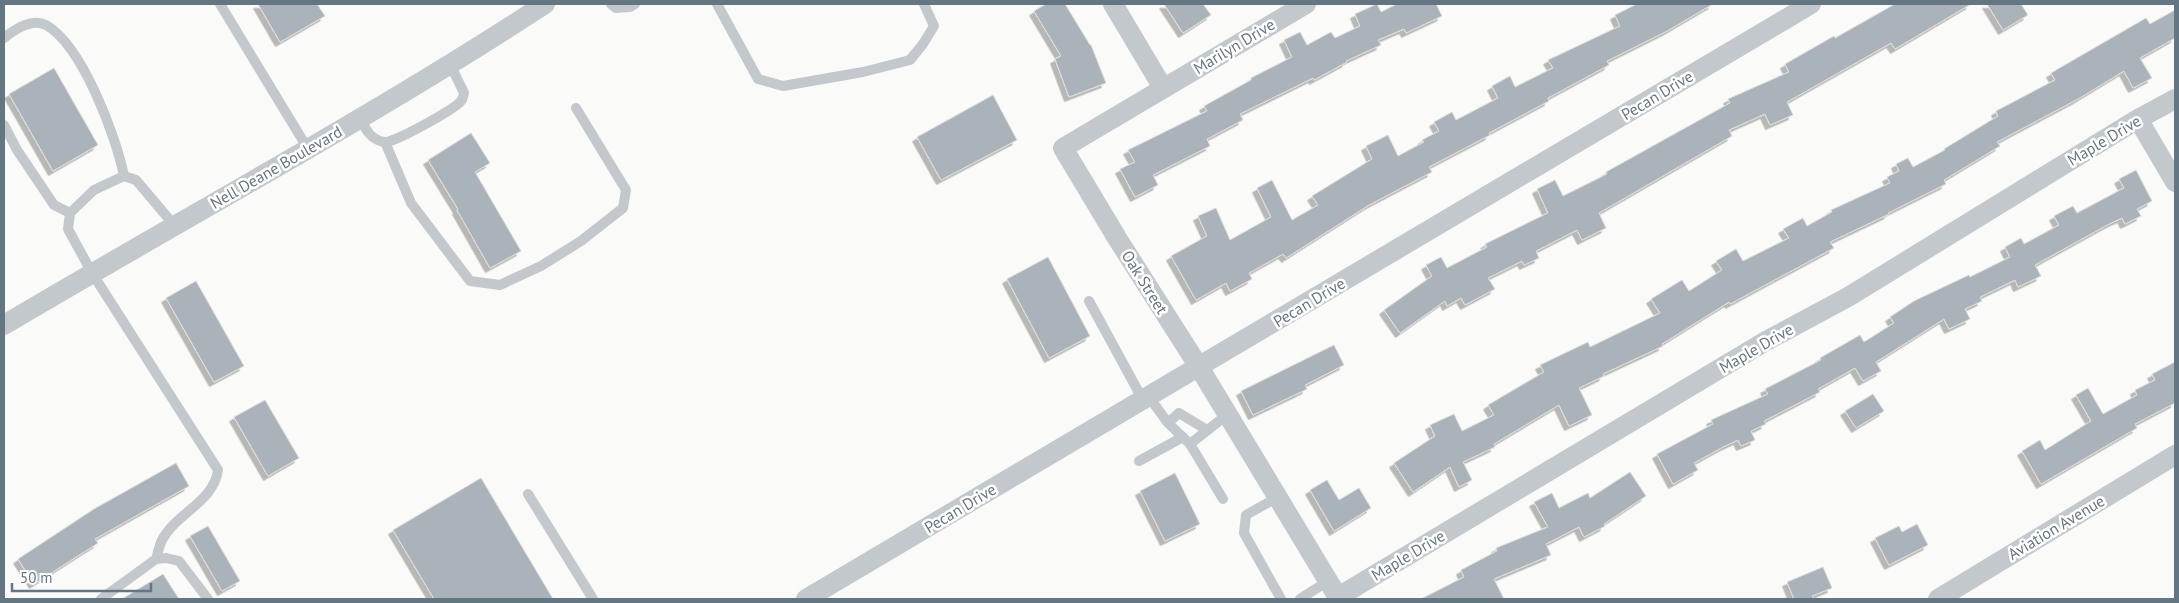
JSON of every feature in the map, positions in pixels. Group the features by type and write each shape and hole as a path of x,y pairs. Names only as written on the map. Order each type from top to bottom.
{"street":[{"name":"Nell Deane Boulevard","path":"4,325 174,225 360,120 545,4"},
{"path":"1113,4 1163,88"},
{"name":"Marilyn Drive","path":"1163,88 1306,4"},
{"name":"Pecan Drive","path":"806,599 1811,4"},
{"name":"Oak Street","path":"1163,88 1063,148 1117,238 1228,414 1335,592"},
{"name":"Maple Drive","path":"1335,592 1766,341 1848,297 2175,98"},
{"path":"2138,119 2175,182"},
{"name":"Aviation Avenue","path":"1938,599 2175,455"}],"lane":[{"path":"220,4 308,149"},
{"path":"611,4 616,8 630,7 635,4"},
{"path":"717,4 758,79 783,86 863,72 910,60 924,44 934,26 924,4"},
{"path":"4,38 13,31 32,23 45,25 66,42 102,104 119,153 124,176"},
{"path":"360,120 369,134 385,142 394,142 450,110 461,101 464,93 450,64"},
{"path":"385,142 410,203 470,281 500,285 541,266 606,223 624,208 626,190 576,108"},
{"path":"4,125 17,150 54,205 70,213"},
{"path":"156,559 162,540 182,516 211,490 217,481 218,470 92,273 68,229 70,213 94,190 124,176 136,180 174,225"},
{"path":"1089,301 1146,398 1186,441 1223,499"},
{"path":"1168,423 1179,413 1208,430"},
{"path":"1139,461 1208,430 1228,414"},
{"path":"528,494 593,599"},
{"path":"1278,497 1246,515 1244,533 1281,599"},
{"path":"101,599 156,559 166,558 179,561 208,599"},
{"path":"1300,599 1335,592"}],"building":[{"path":"258,4 317,4 325,16 280,42"},
{"path":"1046,4 1065,4 1091,45 1106,83 1069,97 1055,59 1061,56 1034,11"},
{"path":"1164,4 1203,4 1211,15 1183,33"},
{"path":"1377,4 1381,12 1397,4 1436,4 1442,16 1406,33 1404,29 1378,40 1381,45 1346,61 1314,80 1313,78 1240,114 1243,120 1207,139 1210,146 1153,175 1158,185 1135,197 1120,169 1135,162 1128,150 1207,111 1204,106 1251,80 1251,78 1292,57 1284,40 1300,32 1307,45 1331,32 1335,38 1360,26 1355,14"},
{"path":"1637,4 1713,4 1667,31 1607,61 1609,65 1548,98 1549,101 1489,133 1490,135 1429,167 1432,172 1369,205 1286,258 1283,254 1249,273 1252,279 1230,291 1226,283 1196,300 1171,256 1207,236 1198,216 1216,208 1230,240 1271,217 1257,188 1272,180 1292,220 1318,205 1312,196 1372,159 1366,146 1388,135 1398,156 1424,142 1422,140 1439,131 1434,122 1452,112 1456,120 1498,98 1492,86 1510,76 1515,87 1553,68 1548,60 1620,26 1615,15"},
{"path":"1895,4 1971,4 1895,49 1891,43 1787,102 1793,115 1770,125 1765,114 1729,130 1732,136 1599,213 1606,228 1582,240 1577,230 1536,251 1539,258 1524,265 1522,261 1488,278 1495,289 1465,305 1461,298 1447,306 1445,301 1400,333 1384,310 1432,276 1426,265 1441,257 1447,268 1487,247 1485,244 1548,213 1537,189 1555,180 1563,196 1607,174 1606,172 1730,103 1728,99 1789,72 1785,64"},
{"path":"1987,4 2021,4 2028,15 2003,30"},
{"path":"2175,10 2175,38 2140,58 2152,78 2133,88 2124,71 2078,99 1997,142 2000,146 1944,180 1946,184 1830,242 1834,248 1730,304 1729,302 1662,344 1663,346 1603,374 1604,376 1579,388 1592,415 1569,426 1559,405 1494,444 1495,447 1463,462 1472,480 1459,487 1450,467 1413,492 1394,463 1435,436 1430,425 1454,414 1462,431 1494,415 1488,405 1544,372 1540,365 1588,342 1590,347 1660,313 1651,299 1682,280 1689,291 1722,270 1716,261 1736,249 1743,261 1789,238 1783,229 1803,218 1807,226 1832,212 1831,210 1890,183 1887,177 1899,171 1896,164 1908,158 1913,167 1945,150 1998,116 1996,111 2055,80 2051,73 2146,18 2150,24"},
{"path":"54,68 98,145 53,171 9,94"},
{"path":"993,95 1017,140 941,180 917,137"},
{"path":"471,133 490,163 475,172 521,251 490,268 458,209 428,160"},
{"path":"2136,170 2152,201 2137,209 2141,216 2125,224 2122,218 2109,224 2035,265 2041,276 2018,287 2015,280 1980,297 1982,301 1965,309 1970,319 1949,329 1944,319 1876,362 1881,371 1863,381 1855,368 1818,389 1820,392 1764,421 1766,424 1751,431 1755,440 1741,446 1738,440 1723,447 1694,463 1698,470 1673,484 1657,454 1713,424 1711,420 1768,394 1765,389 1821,360 1820,358 1860,335 1864,342 1894,323 1890,317 1914,301 1969,275 1970,277 2010,257 2005,247 2021,238 2024,244 2059,225 2054,216 2073,206 2077,213 2124,188 2119,179"},
{"path":"1048,257 1090,336 1049,358 1007,279"},
{"path":"196,281 244,366 214,382 166,298"},
{"path":"1334,345 1344,365 1305,385 1307,389 1253,415 1241,391"},
{"path":"2175,362 2175,403 2135,424 2137,428 2041,484 2022,451 2040,440 2045,450 2091,421 2076,395 2088,388 2103,414 2137,395 2135,390 2155,380 2152,374"},
{"path":"1873,394 1884,411 1856,428 1845,411"},
{"path":"265,400 299,458 268,476 234,417"},
{"path":"176,463 189,486 95,539 98,543 34,584 18,559 94,509"},
{"path":"1630,472 1646,496 1604,524 1605,526 1584,537 1579,527 1546,544 1551,555 1494,579 1504,599 1421,599 1464,577 1461,570 1497,551 1496,548 1548,527 1534,502 1552,493 1559,508 1588,493 1590,498"},
{"path":"1175,473 1200,524 1165,541 1140,491"},
{"path":"481,478 553,599 434,599 393,530"},
{"path":"1327,480 1339,500 1359,488 1371,508 1334,531 1310,490"},
{"path":"1917,524 1928,545 1889,565 1875,538 1899,526 1902,532"},
{"path":"208,526 240,581 222,591 190,536"},
{"path":"1823,567 1832,588 1812,596 1814,599 1794,599 1787,582"},
{"path":"163,574 179,599 122,599"}]}
